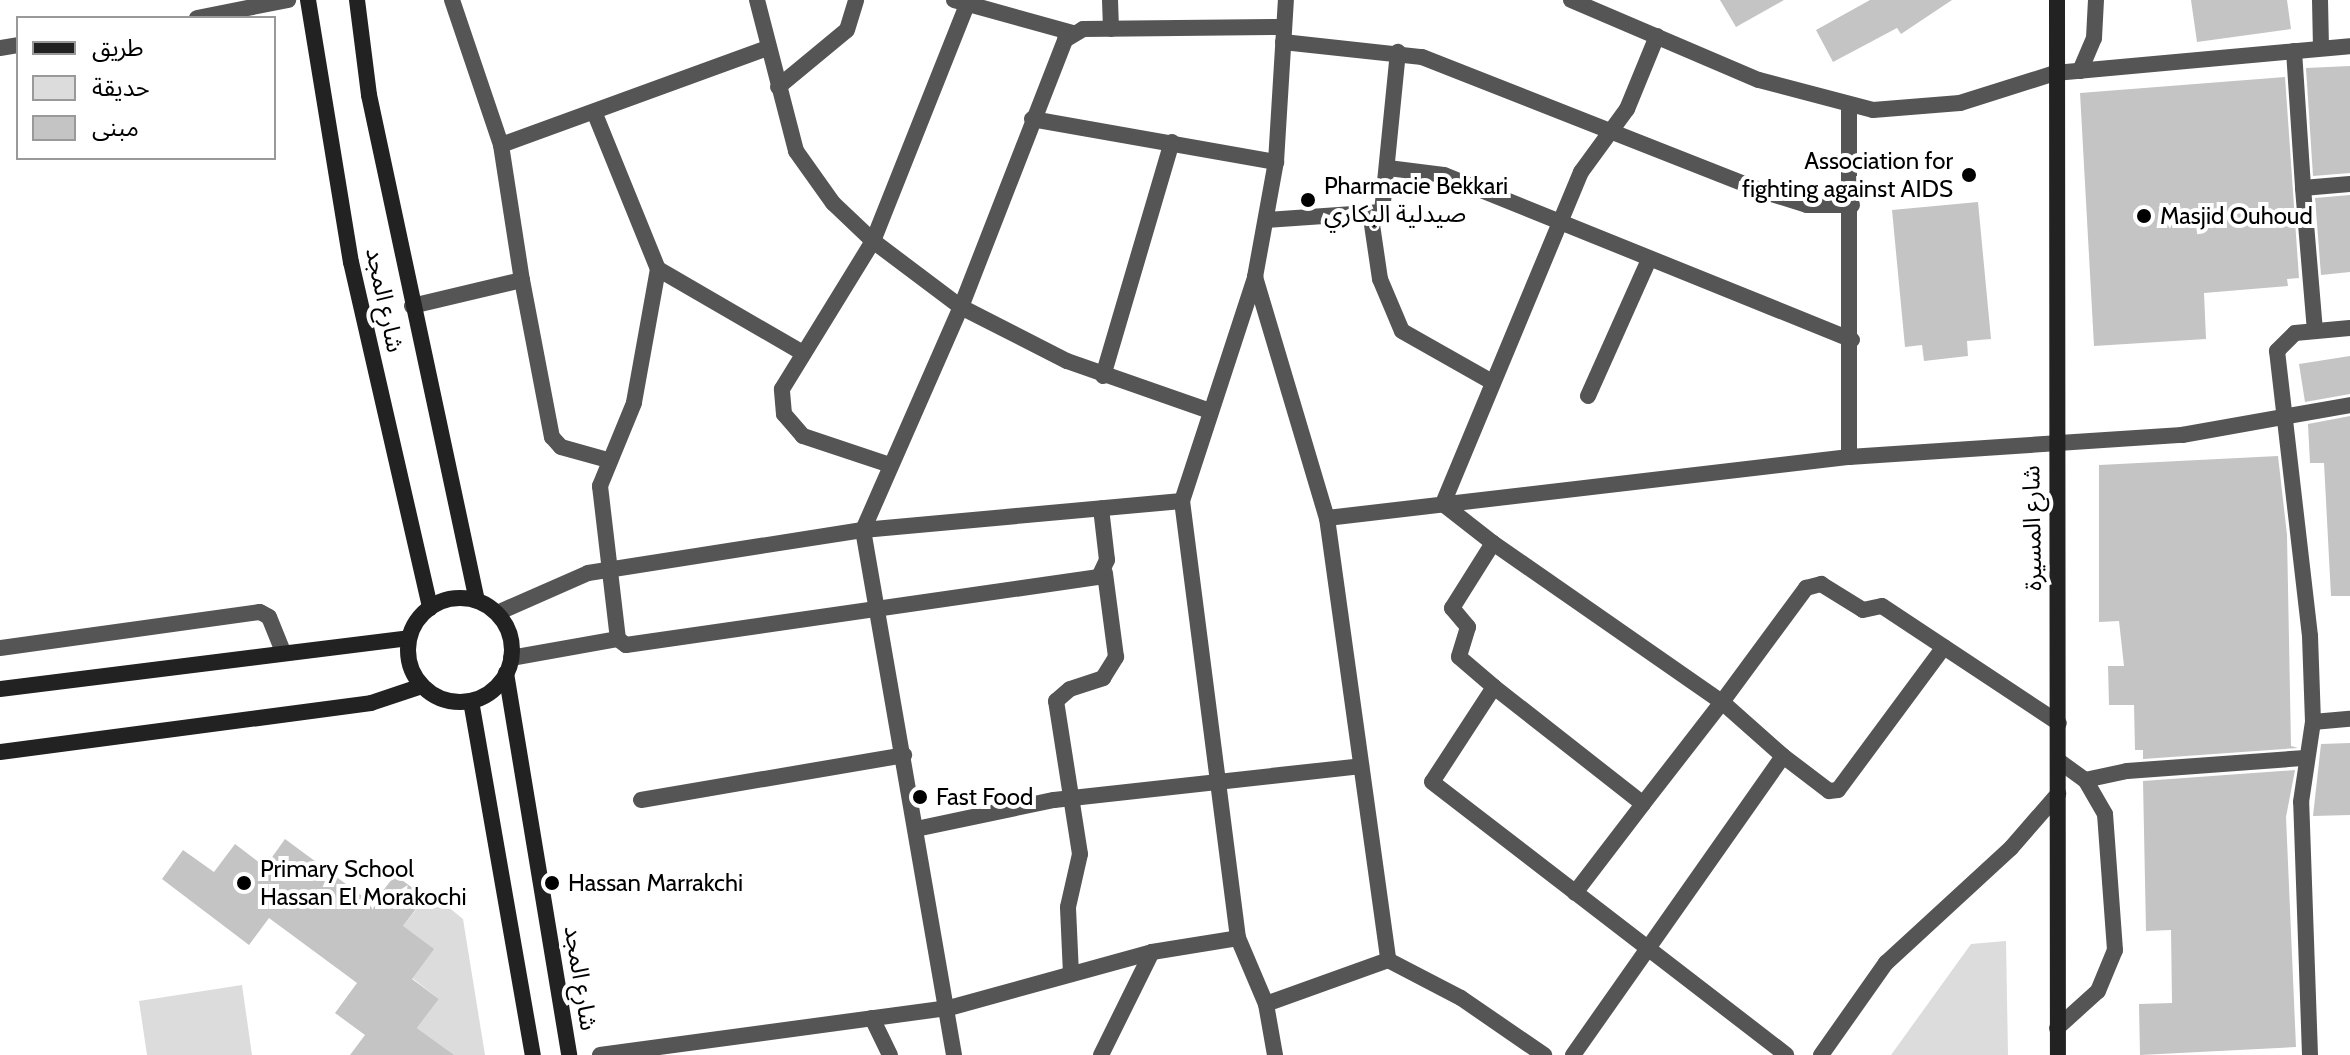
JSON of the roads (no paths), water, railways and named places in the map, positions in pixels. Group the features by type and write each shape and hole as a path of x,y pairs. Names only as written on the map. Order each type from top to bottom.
{"main road":[{"name":"شارع المجد","path":"308,0 351,262 430,608"},
{"name":"شارع المجد","path":"357,0 369,95 477,601"},
{"name":"شارع المسيرة","path":"2057,0 2054,447 2059,723 2058,1055"},
{"path":"453,599 477,601 497,613 511,642 509,665 471,701 453,702 422,686 410,663 409,638 430,608 453,599"},
{"path":"0,689 283,651 409,638"},
{"name":"شارع المجد","path":"509,665 569,1055"},
{"path":"0,752 371,703 422,686"},
{"path":"471,701 533,1055"}],"street":[{"path":"207,16 288,0"},
{"path":"452,0 501,145 522,280 552,437 561,447 608,460"},
{"path":"757,0 796,151 811,175 873,241 961,307 1103,376 1207,410"},
{"path":"778,87 847,30 856,0"},
{"path":"1110,0 1111,29"},
{"path":"1275,1055 1266,1004 1238,938 1182,501 1207,410 1255,277 1267,220 1276,162 1286,0"},
{"path":"1571,0 1759,80 1849,106 1918,110 2055,73 2350,46"},
{"path":"2080,71 2094,38 2096,0"},
{"path":"2320,0 2321,48"},
{"path":"890,465 803,436 790,424 782,389 801,352 873,241 963,2 1073,33 1111,29 1283,35 1398,52 1461,71 1608,132 1807,205 1852,205"},
{"path":"954,1055 949,1008 863,530 961,307 1059,48 1073,33"},
{"path":"1443,504 1581,172 1627,109 1657,36"},
{"path":"501,145 595,114 768,48"},
{"path":"2294,51 2315,331"},
{"path":"1267,220 1371,218 1385,207 1398,52"},
{"path":"1849,106 1852,205 1849,457"},
{"path":"595,114 658,269 634,403 608,460 599,511 611,569 618,639"},
{"path":"1032,119 1276,162"},
{"path":"1103,376 1172,142"},
{"path":"1388,168 1444,175 1648,262 1852,340"},
{"path":"2303,188 2350,184"},
{"path":"1371,218 1380,279 1402,331 1492,382"},
{"path":"1588,396 1648,262"},
{"path":"658,269 801,352"},
{"path":"1255,277 1327,518 1388,960"},
{"path":"412,306 522,280"},
{"path":"2310,1055 2301,802 2313,722 2287,412 2277,351 2295,333 2350,328"},
{"path":"1327,518 1849,457 2054,447 2182,435 2287,412 2350,405"},
{"path":"497,613 561,581 611,569 863,530 1182,501"},
{"path":"1443,504 1493,543 1722,702 1783,756 1829,791 1838,790 1944,647"},
{"path":"1071,974 1068,907 1080,854 1076,797 1056,701 1070,689 1103,678 1116,657 1105,573 1101,508"},
{"path":"1493,543 1452,608 1468,627 1459,657 1643,804"},
{"path":"509,665 618,639 638,646 878,612 1105,573"},
{"path":"1575,893 1806,588 1821,584 1863,610 1882,606 2059,723"},
{"path":"0,648 260,612 269,617 283,651"},
{"path":"1494,687 1432,782 1786,1055"},
{"path":"2313,722 2350,719"},
{"path":"641,800 904,755"},
{"path":"1573,1055 1783,756"},
{"path":"2085,780 2127,771 2306,758"},
{"path":"2057,1028 2098,991 2115,950 2105,814 2085,780 2059,761"},
{"path":"916,829 1076,797 1361,766"},
{"path":"1821,1055 1886,963 1927,918 2011,848 2058,794"},
{"path":"600,1055 949,1008 1152,952 1238,938"},
{"path":"1101,1055 1152,952"},
{"path":"1266,1004 1388,960 1461,998 1544,1055"},
{"path":"872,1018 890,1055"}],"place":[{"name":"Association for fighting against AIDS","path":"1969,175"},
{"name":"Pharmacie Bekkari صيدلية البكاري","path":"1308,200"},
{"name":"Masjid Ouhoud","path":"2144,216"},
{"name":"Fast Food","path":"920,797"},
{"name":"Primary School Hassan El Morakochi","path":"244,883"},
{"name":"Hassan Marrakchi","path":"552,883"}]}
